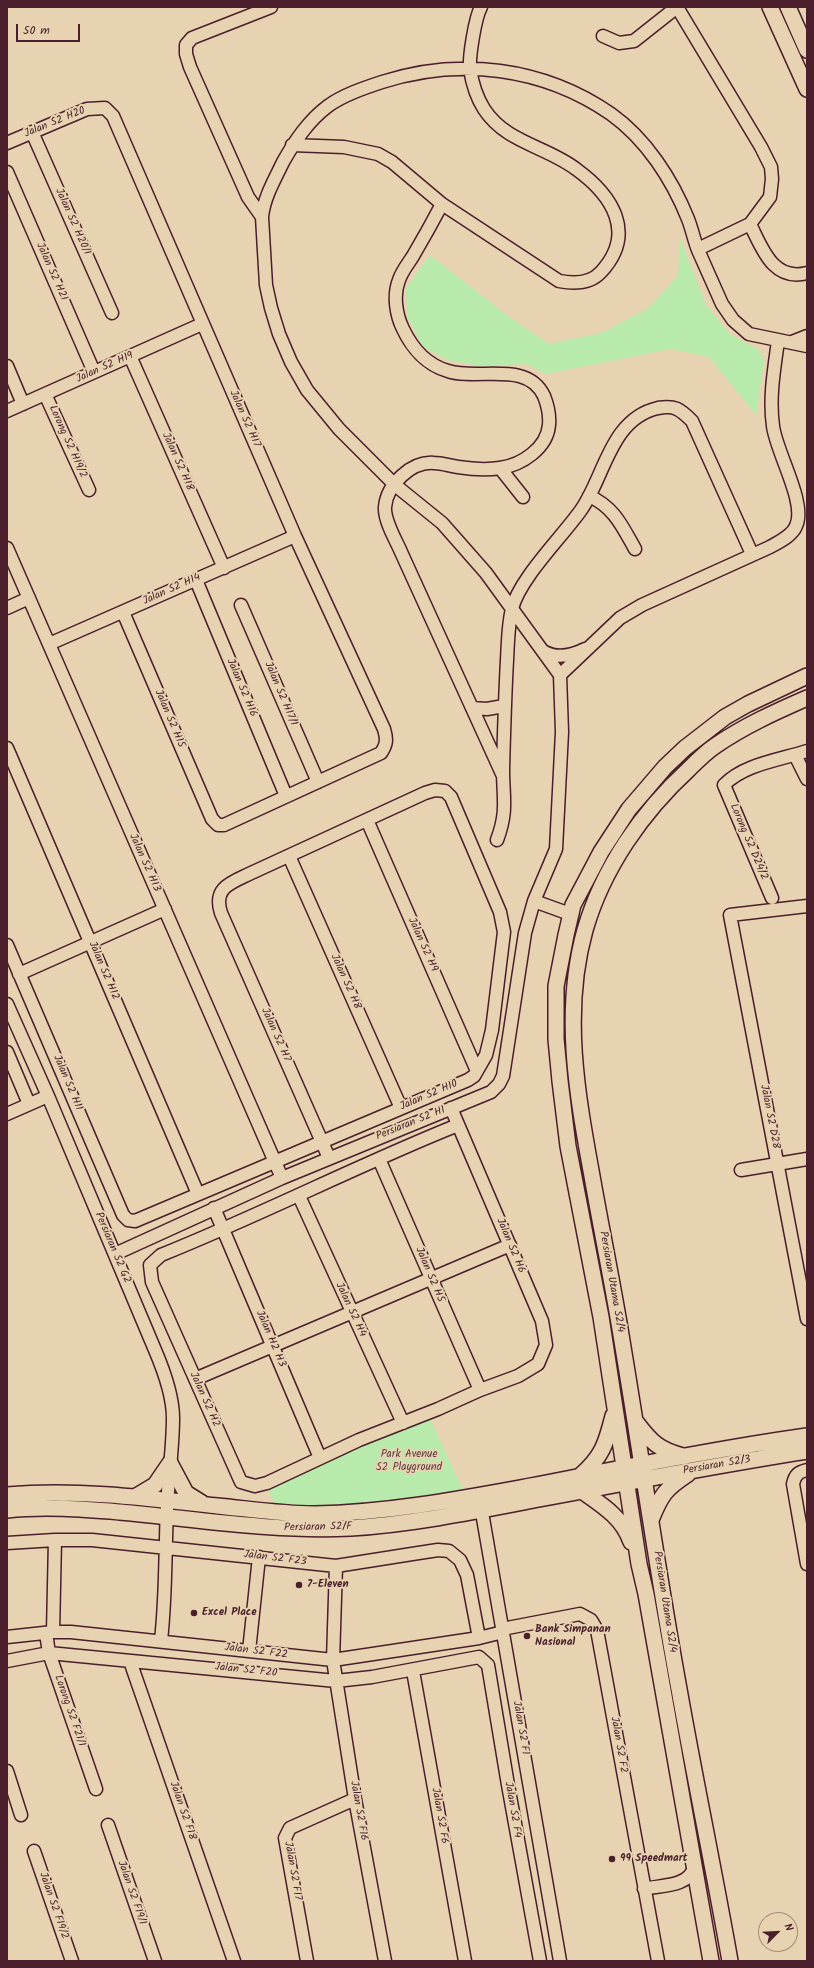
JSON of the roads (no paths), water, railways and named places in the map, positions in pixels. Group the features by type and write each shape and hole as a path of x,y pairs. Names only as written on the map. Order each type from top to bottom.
{"main road":[{"path":"770,7 807,89"},
{"path":"788,7 807,50"},
{"path":"764,696 807,666"},
{"path":"639,1564 601,1317 568,1146 558,1067 556,1039 556,986 570,914 600,852 646,787 665,767 710,728 748,704 807,676"},
{"name":"Persiaran Utama S2/4","path":"730,1961 678,1688 623,1346 576,1080 572,1029 576,967 586,928 600,890 618,856 643,818 667,790 712,748 759,720 807,698"},
{"path":"759,720 807,706"},
{"path":"615,1411 602,1452 581,1484 627,1529 639,1564"},
{"path":"634,1418 649,1439 668,1452 691,1463"},
{"path":"651,1521 660,1498 691,1463 807,1436"},
{"name":"Persiaran S2/3","path":"627,1483 644,1480 691,1463 807,1451"},
{"path":"135,1497 155,1485 170,1463 186,1493 203,1504"},
{"name":"Persiaran S2/F","path":"581,1484 624,1467 641,1464 691,1463"},
{"name":"Persiaran S2/F","path":"7,1510 32,1507 60,1508 167,1516 284,1529 351,1528 581,1484 627,1483"},
{"name":"Persiaran S2/F","path":"7,1495 54,1492 135,1497 277,1512 314,1514 481,1503"},
{"name":"Persiaran Utama S2/4","path":"639,1564 646,1594 711,1961"}],"street":[{"path":"262,216 248,196 190,67 186,54 186,44 192,38 272,7"},
{"path":"292,145 344,147 378,154 397,166 442,204 559,281 571,284 584,282 598,275 608,264 620,234 618,217 601,191 576,168 543,149 522,142 493,122 483,108 476,92 470,68 476,16 481,7"},
{"path":"602,36 619,43 634,41 677,7 762,147 771,167 772,179 770,197 750,224 698,250"},
{"path":"778,341 771,394 773,428 798,507 796,526 784,539 642,605 620,618 560,674 486,572 442,523 395,484 339,429 307,390 291,362 279,334 266,285 262,216 263,206 292,145 309,123 329,105 361,89 402,76 438,69 470,68 517,74 555,85 575,94 611,115 636,137 661,168 673,187 688,219 698,250 722,304 733,320 749,334 807,346"},
{"name":"Jalan S2 H20","path":"7,143 87,109 105,108"},
{"name":"Jalan S2 H17","path":"105,108 112,116 295,536 384,729 387,739 386,746 380,753 318,782"},
{"name":"Jalan S2 H20/1","path":"32,132 112,313"},
{"name":"Jalan S2 H21","path":"7,172 94,372"},
{"path":"442,204 399,280 396,299 398,318 407,338 421,355 436,366 449,372 465,374 515,374 529,378 539,386 549,411 549,426 543,442 535,452 524,459 500,468 459,468 434,463 420,464 407,471 395,484 388,496 385,508 388,522 463,684 472,708 503,776"},
{"path":"750,224 769,261 779,270 796,274 807,274"},
{"name":"Jalan S2 H19","path":"7,411 202,324"},
{"path":"792,342 807,336"},
{"name":"Jalan S2 H18","path":"130,356 224,568"},
{"path":"7,366 23,404"},
{"name":"Lorong S2 H19/2","path":"45,394 89,490"},
{"path":"497,840 502,826 505,810 503,776 504,706 512,609 519,590 581,510 616,438 628,425 649,410 669,406 681,410 692,421 752,554"},
{"path":"500,468 523,498"},
{"path":"589,496 600,501 617,516 635,549"},
{"name":"Jalan S2 H14","path":"49,644 295,536"},
{"name":"Jalan S2 H13","path":"7,548 282,1178"},
{"name":"Jalan S2 H16","path":"196,580 286,796"},
{"path":"7,608 29,598"},
{"name":"Jalan S2 H17/1","path":"241,606 318,782"},
{"name":"Jalan S2 H15","path":"123,612 212,819 218,825 224,824 286,796"},
{"path":"543,651 551,656 558,656 580,651 591,646"},
{"name":"Persiaran S2 H1","path":"115,1254 282,1178 492,1092 499,1084 503,1076 525,933 534,901 556,849 562,732 560,674"},
{"path":"472,708 487,709 504,706"},
{"name":"Jalan S2 H12","path":"7,748 198,1194"},
{"path":"801,753 807,779"},
{"name":"Lorong S2 D24/2","path":"772,898 724,786 728,780 758,766 801,753"},
{"path":"286,796 318,782"},
{"name":"Jalan S2 H10","path":"128,1220 135,1221 468,1080 474,1076 477,1071 486,1055 492,1030 504,932 500,912 459,813 451,797 445,791 435,790 367,820"},
{"name":"Jalan S2 H7","path":"329,1158 218,903 222,891 229,884 367,820"},
{"name":"Jalan S2 H9","path":"367,820 477,1071"},
{"name":"Jalan S2 H8","path":"289,856 401,1108"},
{"path":"534,901 570,914"},
{"name":"Jalan S2 D28","path":"807,906 730,915 807,1319"},
{"path":"19,974 165,909"},
{"name":"Jalan S2 H11","path":"7,945 123,1215 128,1220"},
{"name":"Persiaran S2 G2","path":"7,1004 48,1096 166,1378 173,1417 167,1501 161,1640"},
{"path":"7,1052 29,1104"},
{"path":"7,1114 48,1096"},
{"name":"Jalan S2 H6","path":"267,1483 320,1458 480,1390 518,1376 538,1364 546,1344 542,1321 451,1108"},
{"path":"221,1225 299,1196 458,1125"},
{"name":"Jalan S2 H5","path":"379,1159 480,1390"},
{"path":"741,1170 807,1159"},
{"name":"Jalan S2 H4","path":"299,1196 350,1311 403,1423"},
{"name":"Jalan H2 H3","path":"214,1208 320,1458"},
{"name":"Jalan S2 H2","path":"221,1225 161,1255 150,1265 152,1282 241,1482 255,1486 267,1483"},
{"path":"195,1379 350,1311 510,1245"},
{"path":"807,1470 800,1471 794,1478 793,1484 807,1564"},
{"name":"Jalan S2 F1","path":"481,1503 560,1961"},
{"name":"Jalan S2 F23","path":"7,1544 55,1540 92,1540 336,1566 438,1550 449,1551 460,1560 467,1575 478,1638"},
{"name":"Lorong S2 F21/1","path":"55,1540 49,1653 96,1789"},
{"path":"249,1651 259,1557"},
{"name":"Jalan S2 F16","path":"336,1566 332,1660 355,1799 385,1961"},
{"name":"Jalan S2 F2","path":"503,1630 580,1614 586,1616 594,1624 597,1630 658,1961"},
{"name":"Jalan S2 F22","path":"7,1637 50,1632 161,1640 332,1660 478,1638 503,1630"},
{"name":"Jalan S2 F20","path":"7,1661 49,1653 336,1681 372,1678 479,1657 484,1660"},
{"name":"Jalan S2 F4","path":"484,1660 488,1665 508,1786 540,1961"},
{"name":"Jalan S2 F18","path":"130,1661 234,1961"},
{"name":"Jalan S2 F6","path":"413,1671 465,1961"},
{"path":"7,1770 21,1815"},
{"name":"Jalan S2 F17","path":"307,1961 285,1838 286,1833 290,1828 355,1799"},
{"name":"Jalan S2 F19/1","path":"108,1825 155,1961"},
{"name":"Jalan S2 F19/2","path":"34,1851 72,1961"},
{"path":"644,1889 684,1881 690,1877 694,1868"},
{"path":"684,1881 692,1884 698,1891"}],"place":[{"name":"7-Eleven","path":"299,1585"},
{"name":"Excel Place","path":"194,1613"},
{"name":"Bank Simpanan Nasional","path":"527,1636"},
{"name":"99 Speedmart","path":"612,1859"}],"park label":[{"name":"Park Avenue S2 Playground","path":"409,1461"}]}
